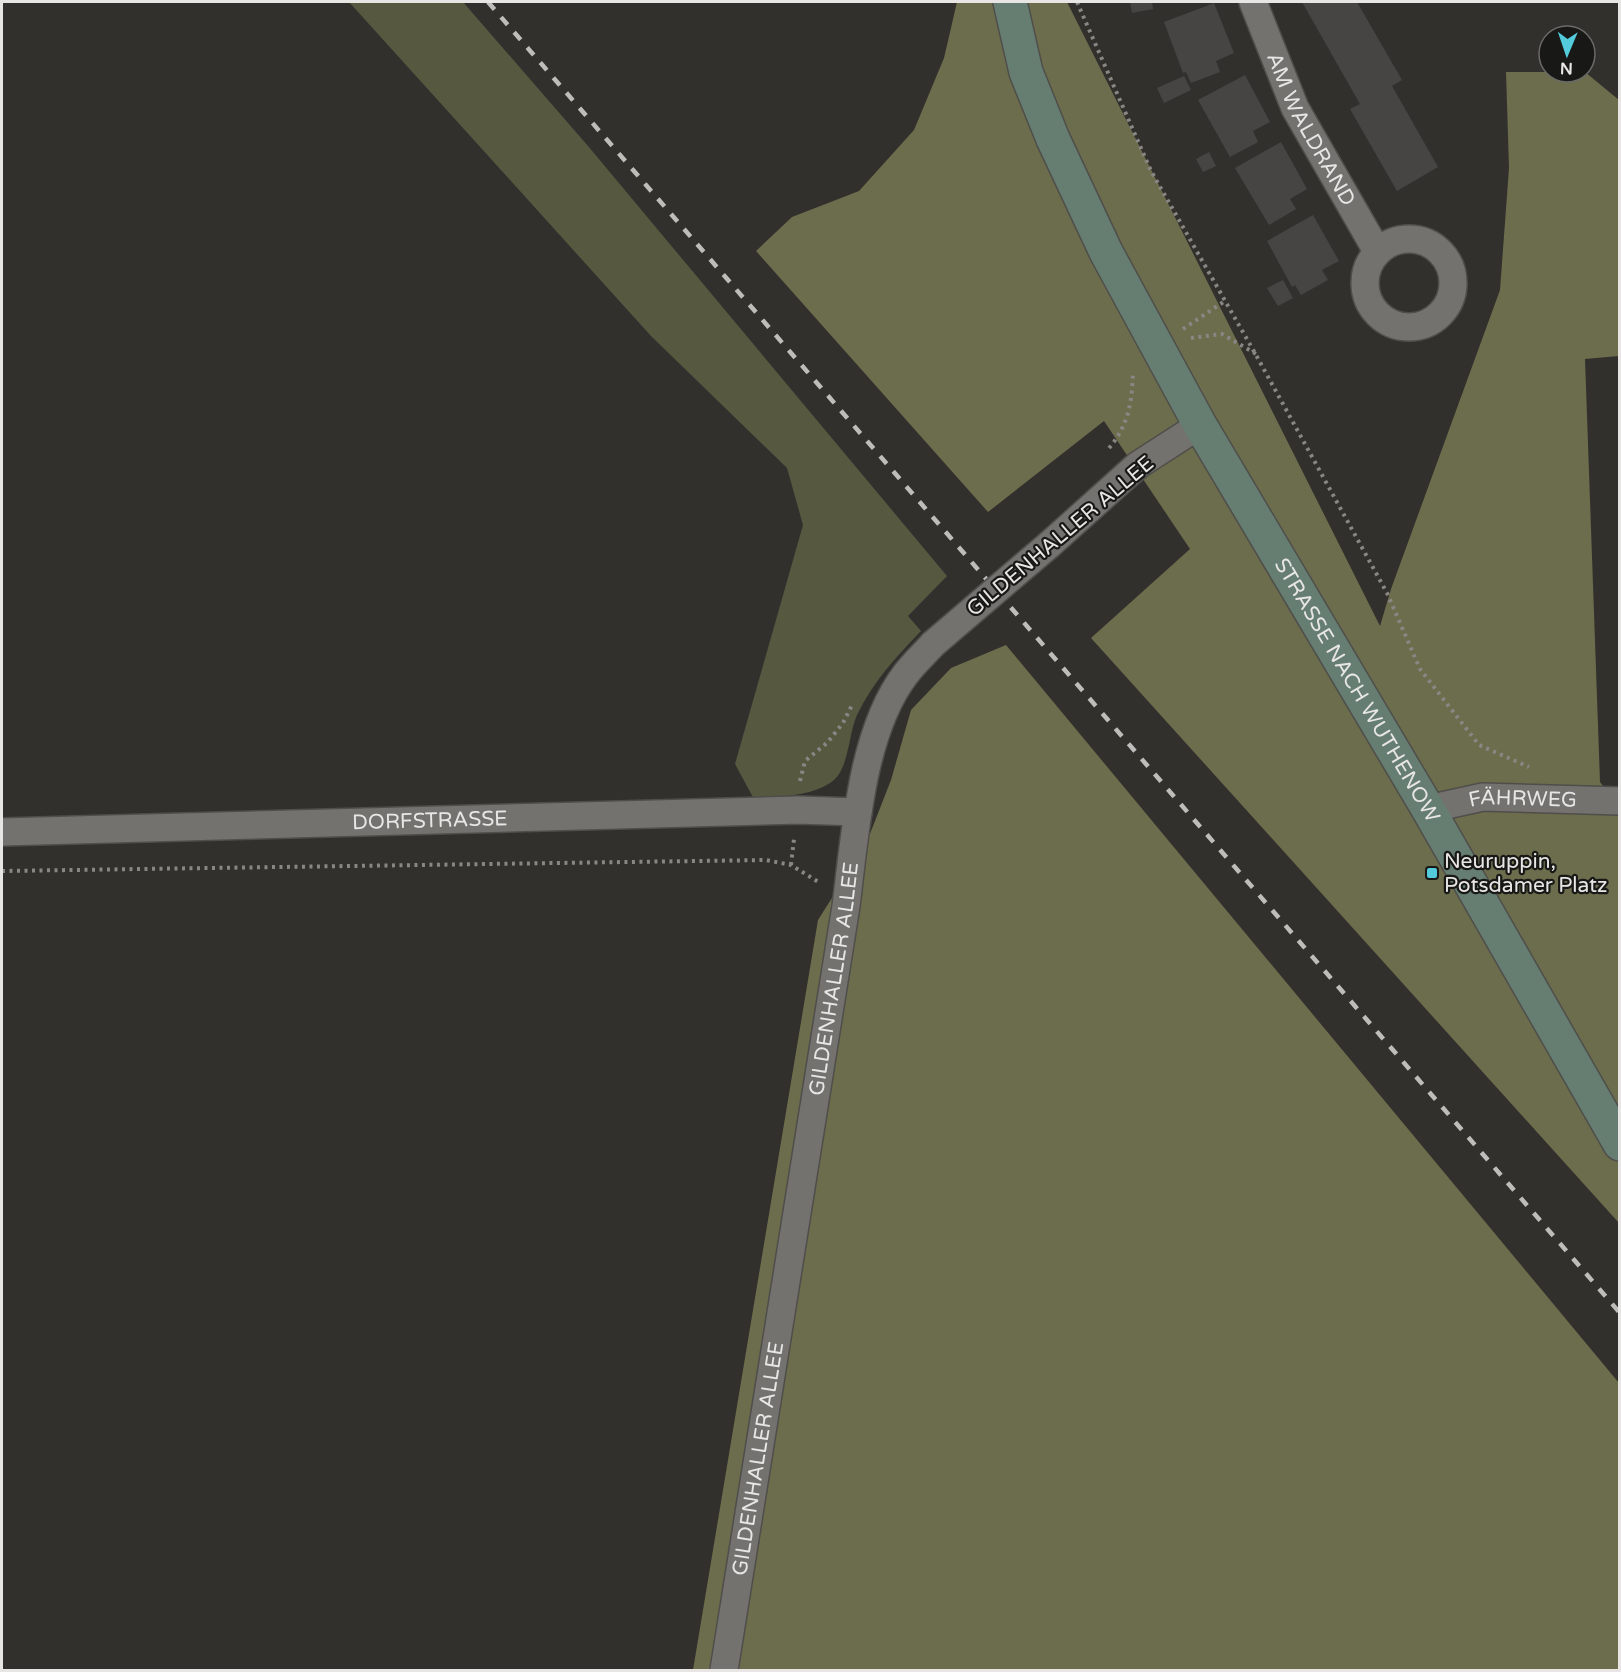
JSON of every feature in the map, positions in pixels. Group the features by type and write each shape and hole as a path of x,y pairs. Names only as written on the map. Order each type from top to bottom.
{"main road":[{"name":"STRASSE NACH WUTHENOW","path":"1010,2 1026,72 1053,139 1106,252 1166,340 1200,425 1428,809 1620,1144"}],"street":[{"name":"AM WALDRAND","path":"1253,2 1296,108 1377,251"},
{"name":"GILDENHALLER ALLEE","path":"724,1671 844,918 858,812 871,753 885,708 904,675 933,644 1138,465 1200,425"},
{"name":"FÄHRWEG","path":"1428,809 1482,797 1620,801"},
{"name":"DORFSTRASSE","path":"2,832 798,810 858,812"}],"path":[{"path":"1077,2 1151,171 1256,355 1387,593 1419,669 1479,745 1533,769"},
{"path":"1105,453 1118,438 1132,402 1134,360 1225,301"},
{"path":"1166,340 1222,334 1256,355"},
{"path":"2,871 766,860 792,866"}],"green space":[{"path":"349,2 463,2 588,146 947,576 908,616 921,631 870,692 854,722 843,767 834,780 826,786 796,795 754,799 735,764 803,525 787,468 651,336"},
{"path":"957,2 1067,2 1380,626 1391,589 1500,290 1509,168 1506,72 1537,72 1537,84 1597,84 1597,82 1619,100 1619,356 1585,359 1600,782 1620,809 1619,1223 1091,638 1190,549 1104,421 988,512 756,251 792,217 859,191 914,130 944,58"},
{"path":"1006,645 1619,1383 1619,1670 693,1670 818,920 866,844 891,780 911,710 951,668"}],"building":[{"path":"1130,2 1152,2 1153,9 1132,13"},
{"path":"1302,2 1357,2 1402,80 1392,86 1438,167 1397,191 1350,109 1360,104"},
{"path":"1214,3 1234,53 1216,61 1220,72 1191,83 1186,72 1183,73 1164,22"},
{"path":"1245,75 1270,122 1253,131 1258,142 1230,157 1198,100"},
{"path":"1184,76 1191,90 1164,103 1157,88"},
{"path":"1281,142 1307,189 1290,199 1296,209 1269,225 1235,168"},
{"path":"1209,152 1216,166 1203,172 1196,159"},
{"path":"1313,215 1339,261 1322,270 1328,280 1301,295 1295,285 1292,287 1267,241"},
{"path":"1283,280 1293,298 1278,306 1267,288"}],"railway":[{"path":"488,2 1620,1313"}],"place":[{"name":"Neuruppin, Potsdamer Platz","path":"1432,873"}]}
